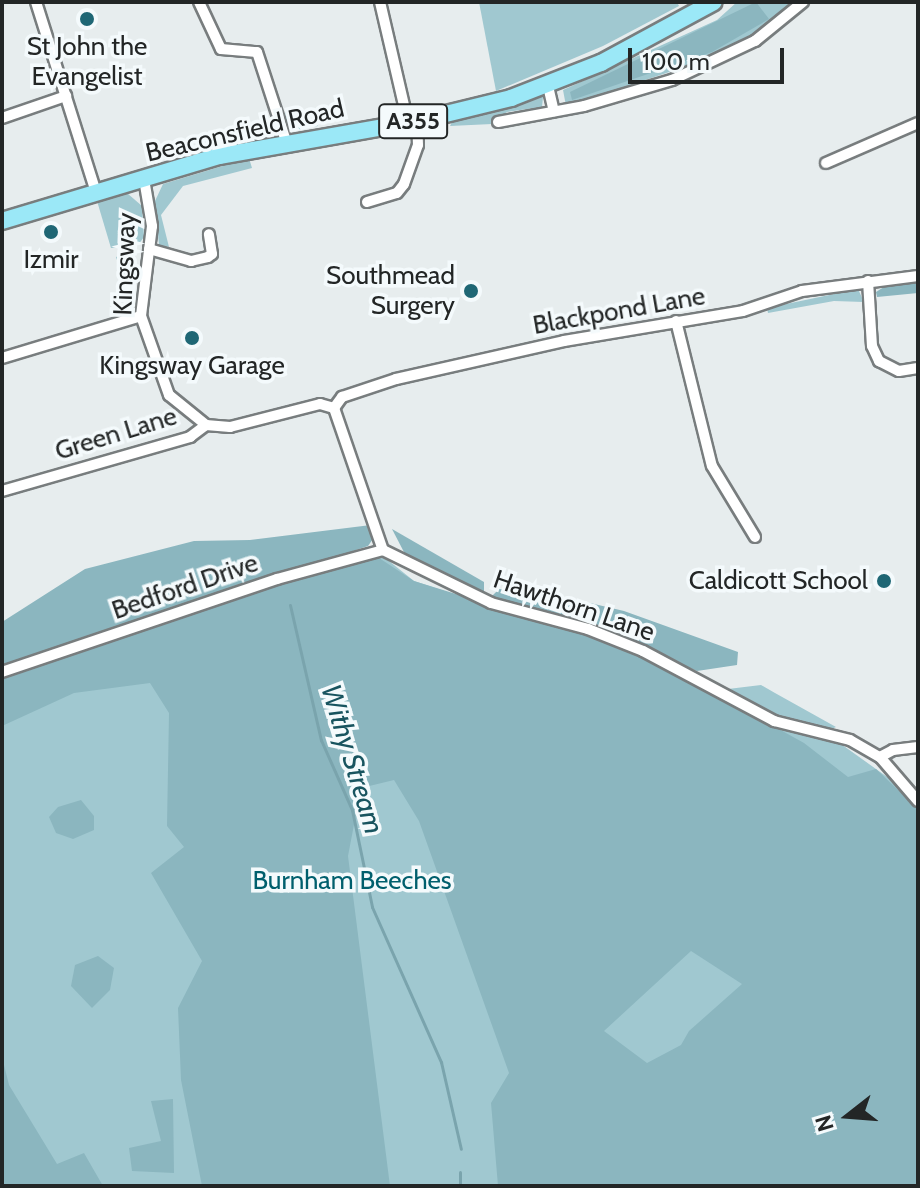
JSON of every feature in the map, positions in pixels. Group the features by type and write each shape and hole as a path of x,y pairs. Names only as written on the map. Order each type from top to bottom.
{"main road":[{"name":"Beaconsfield Road","path":"2,221 96,192 286,141 413,122 548,86 651,39 714,2"}],"street":[{"path":"36,2 96,192"},
{"path":"199,2 214,42 221,49 257,52 286,141"},
{"path":"367,202 397,193 404,184 418,145 380,2"},
{"path":"498,122 554,111 672,80 755,41 803,2"},
{"path":"548,86 554,111"},
{"path":"2,118 66,96"},
{"path":"826,163 918,123"},
{"name":"Kingsway","path":"144,179 152,226 141,316 169,395 206,425"},
{"path":"149,249 191,261 208,257 212,254 209,234"},
{"name":"Blackpond Lane","path":"334,408 342,397 396,379 676,321 743,311 802,291 918,276"},
{"path":"868,281 872,346 879,361 899,371 918,368"},
{"path":"2,358 141,316"},
{"path":"676,321 712,466 755,537"},
{"name":"Green Lane","path":"2,491 190,437 206,425 230,427 320,404 334,408"},
{"path":"334,408 383,550"},
{"name":"Bedford Drive","path":"2,672 277,579 383,550"},
{"name":"Hawthorn Lane","path":"383,550 491,603 643,651 774,721 850,740 880,757 918,801"},
{"path":"880,757 893,750 918,747"}],"green space":[{"path":"479,2 677,2 679,6 603,46 496,91"},
{"path":"737,2 795,2 771,24 715,57 566,106 563,90 717,20"},
{"path":"536,95 543,97 542,107 507,112 492,124 450,126 453,120"},
{"path":"285,109 312,119 318,126 293,130 286,123"},
{"path":"249,158 252,168 183,186 161,215 169,247 159,245 155,201 163,184"},
{"path":"127,193 142,206 144,237 138,245 111,248 97,201"},
{"path":"127,253 135,257 130,302 116,257"},
{"path":"858,289 864,302 834,301 768,313 767,308"},
{"name":"Burnham Beeches","path":"384,557 414,581 658,662 776,727 841,744 890,779 918,809 918,1186 2,1186 2,678 177,618"},
{"path":"761,685 836,727 829,730 781,717 728,689"}],"shaded area":[{"path":"756,2 769,19 712,52 572,100 570,92"},
{"path":"918,282 918,293 877,297 876,292 887,285"},
{"path":"371,525 375,536 368,546 2,669 2,622 85,569 194,541 250,540"},
{"path":"392,529 484,582 484,595 406,556"},
{"name":"Burnham Beeches","path":"373,554 414,581 605,640 658,662 804,743 848,777 876,769 918,809 918,1186 498,1186 491,1103 509,1073 419,821 394,780 361,788 348,856 390,1186 202,1186 181,1080 178,1008 202,961 151,873 184,847 167,826 169,713 150,683 74,693 2,726 2,678","holes":["691,951 742,984 689,1031 681,1045 647,1063 604,1031"]},
{"path":"499,589 543,592 624,611 738,652 737,665 697,671 607,631 492,596"},
{"path":"81,800 94,816 94,830 73,839 56,833 49,817 58,807"},
{"path":"98,956 114,968 110,990 92,1008 71,986 75,965"},
{"path":"2,1057 9,1085 57,1164 84,1153 103,1186 2,1186"},
{"path":"173,1099 174,1173 132,1171 129,1148 161,1141 151,1101"}],"waterway":[{"name":"Withy Stream","path":"290,605 321,740 352,810 372,907 441,1062 461,1149"},
{"name":"Withy Stream","path":"460,1172 460,1186"}],"place":[{"name":"St John the Evangelist","path":"87,19"},
{"name":"Izmir","path":"51,232"},
{"name":"Southmead Surgery","path":"471,291"},
{"name":"Kingsway Garage","path":"192,338"},
{"name":"Caldicott School","path":"884,581"}]}
